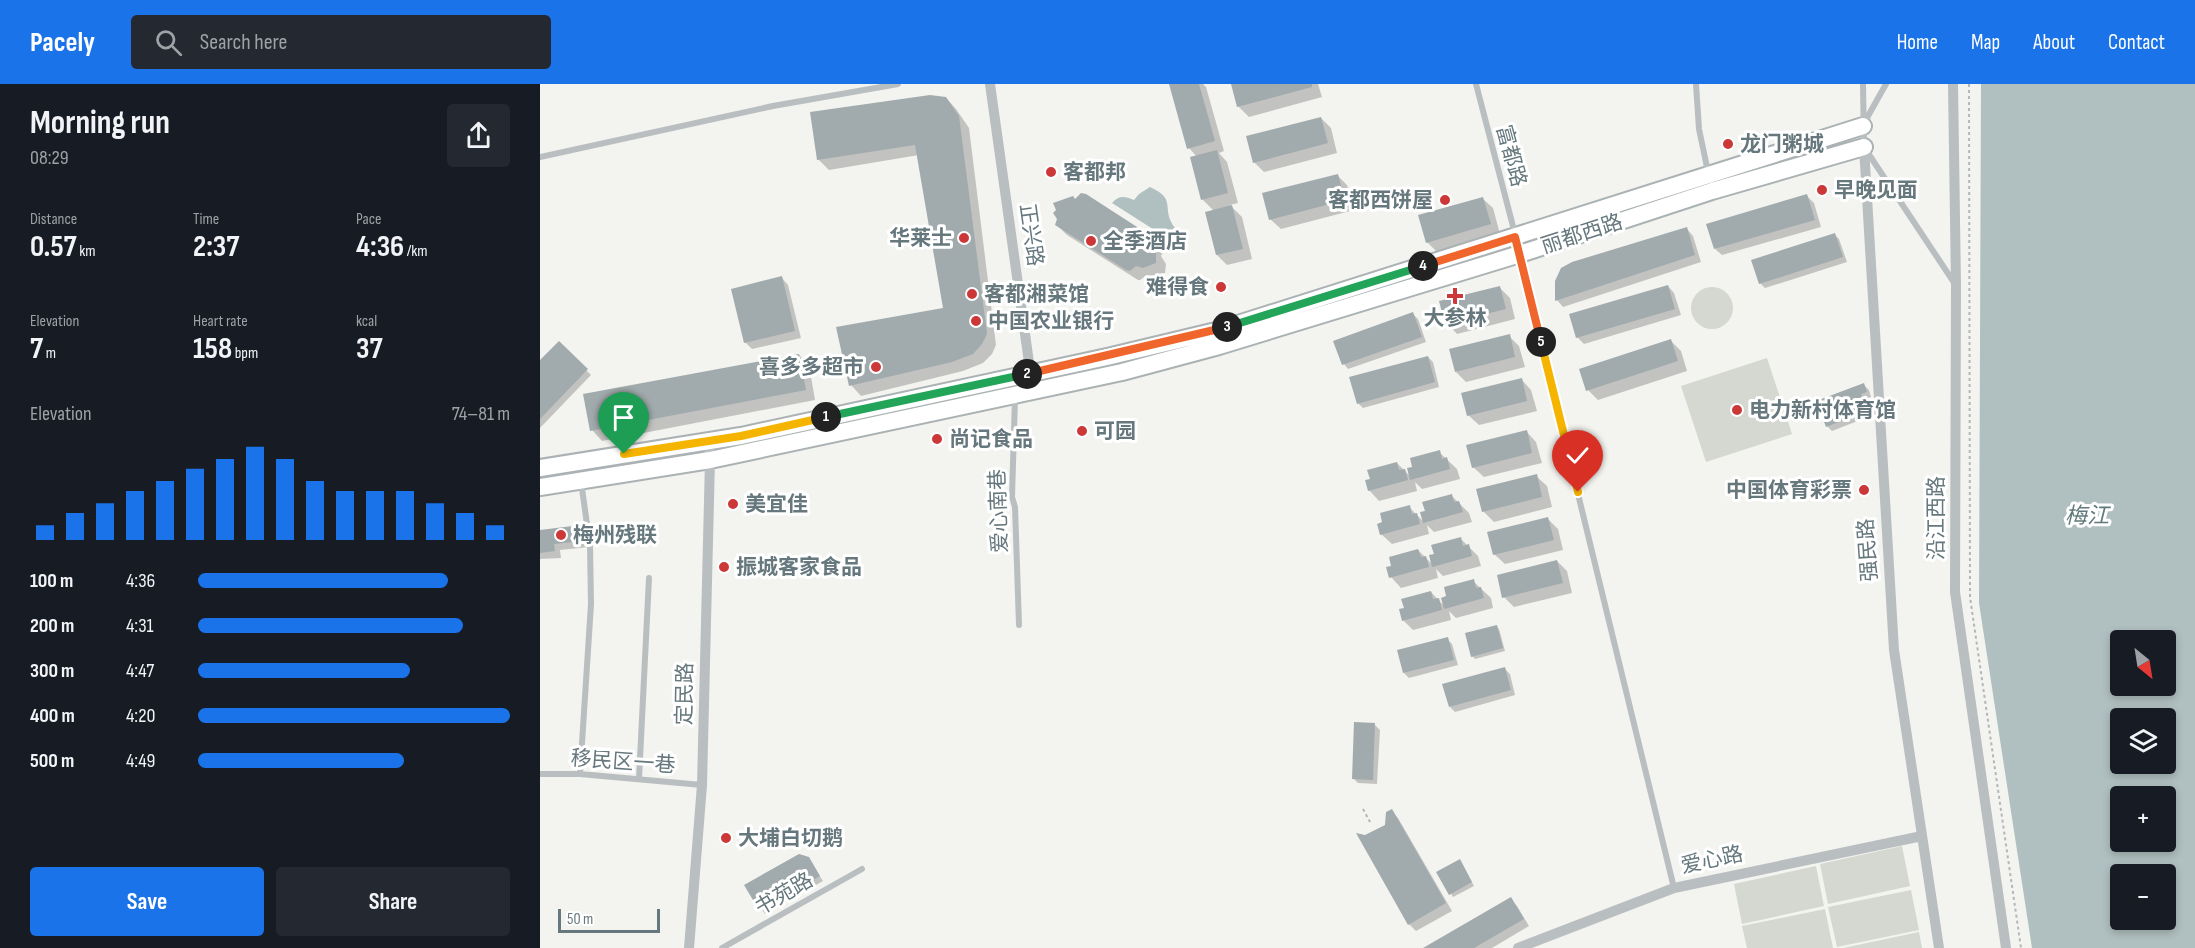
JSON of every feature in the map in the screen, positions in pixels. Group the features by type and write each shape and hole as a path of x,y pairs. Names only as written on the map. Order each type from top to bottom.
{"main road":[{"name":"丽都西路","path":"540,468 709,441 1030,374 1216,331 1863,126"},
{"name":"丽都西路","path":"540,487 711,460 1122,372 1219,346 1520,254 1712,191 1864,147"}],"street":[{"path":"540,158 773,106 898,84"},
{"name":"正兴路","path":"990,84 1032,391"},
{"name":"富都路","path":"1476,84 1520,254 1674,888"},
{"path":"1696,84 1699,129 1708,175"},
{"path":"1863,84 1864,147 1956,286"},
{"path":"1863,126 1886,84"},
{"name":"沿江西路","path":"1953,84 1956,286 1956,592 2006,948"},
{"name":"强民路","path":"1864,147 1894,650 1939,948"},
{"name":"爱心南巷","path":"1015,395 1012,498 1015,507 1019,625"},
{"name":"定民路","path":"689,948 702,785 711,460 709,441"},
{"path":"580,774 591,604 590,546 581,481"},
{"path":"639,779 649,578"},
{"name":"移民区一巷","path":"540,774 580,774 702,785"},
{"name":"爱心路","path":"1518,948 1674,888 1922,836"},
{"name":"书苑路","path":"722,948 862,869"}],"path":[{"path":"1969,84 1970,597 2021,948"},
{"path":"1364,809 1371,822"}],"shaded area":[{"path":"1712,287 1727,293 1733,308 1727,323 1712,329 1697,323 1691,308 1697,293"},
{"name":"电力新村体育馆","path":"1767,358 1792,434 1706,462 1681,386"},
{"path":"1902,846 1910,886 1828,904 1820,864"},
{"path":"1816,866 1824,906 1742,924 1734,884"},
{"path":"1911,890 1919,930 1837,947 1828,907"},
{"path":"1825,909 1833,948 1747,948 1742,926"},
{"path":"1919,932 1922,948 1843,948"}],"water":[{"name":"梅江","path":"1981,84 2195,84 2195,948 2032,948 1979,603"},
{"path":"1150,187 1164,196 1171,222 1176,229 1175,237 1167,238 1112,203 1122,197 1134,200"}],"building":[{"path":"1169,84 1199,84 1215,141 1187,149"},
{"path":"1231,84 1312,84 1312,87 1237,107"},
{"path":"930,95 946,97 959,116 987,334 973,354 952,362 849,386 836,327 943,308 915,145 817,160 810,112"},
{"path":"1321,117 1328,143 1253,163 1246,136"},
{"path":"1217,150 1228,193 1201,200 1190,157"},
{"path":"1338,174 1345,200 1269,220 1262,193"},
{"path":"1081,193 1151,236 1156,252 1156,263 1143,268 1136,266 1130,271 1126,270 1055,225 1057,219 1053,213 1056,210 1053,203 1073,196 1075,199"},
{"path":"1807,194 1815,220 1714,249 1706,224"},
{"path":"1483,197 1491,224 1426,243 1418,215"},
{"path":"1232,205 1243,249 1216,255 1205,212"},
{"path":"1687,227 1695,255 1555,301 1555,281 1561,268 1572,262"},
{"path":"1835,233 1843,257 1759,284 1751,260"},
{"path":"782,276 795,331 744,343 731,289"},
{"path":"1668,285 1675,309 1576,338 1569,314"},
{"path":"1500,286 1506,309 1445,324 1439,301"},
{"path":"1413,312 1422,337 1342,365 1333,341"},
{"path":"1510,334 1515,357 1455,372 1449,349"},
{"path":"1671,339 1678,361 1586,391 1579,369"},
{"path":"559,341 588,369 540,419 540,360"},
{"path":"799,354 806,390 590,431 583,394"},
{"path":"1428,356 1435,382 1357,404 1349,377"},
{"path":"1522,378 1527,401 1467,416 1461,393"},
{"path":"1864,383 1867,392 1861,394 1864,402 1871,399 1874,408 1826,427 1816,401"},
{"path":"1527,430 1532,453 1472,468 1466,445"},
{"path":"1440,450 1442,459 1447,457 1450,469 1410,480 1407,468 1412,467 1410,458"},
{"path":"1397,462 1399,470 1405,469 1408,480 1368,491 1365,480 1370,479 1367,470"},
{"path":"1537,474 1542,497 1482,512 1476,489"},
{"path":"1452,494 1454,502 1459,501 1463,512 1423,523 1420,512 1425,511 1422,502"},
{"path":"1410,505 1412,514 1417,513 1420,524 1380,535 1377,524 1382,522 1380,513"},
{"path":"1548,517 1554,540 1493,555 1487,532"},
{"name":"梅州残联","path":"581,525 583,541 554,544 555,551 540,553 540,530"},
{"path":"1461,537 1463,546 1469,544 1472,556 1432,567 1429,555 1434,554 1431,545"},
{"path":"1418,549 1421,557 1426,556 1429,567 1389,578 1386,567 1391,566 1389,557"},
{"path":"1557,560 1563,583 1502,598 1497,575"},
{"path":"1474,579 1476,588 1481,587 1484,598 1444,609 1441,598 1446,596 1444,587"},
{"path":"1431,591 1433,599 1439,598 1442,610 1402,621 1399,609 1404,608 1401,599"},
{"path":"1497,625 1503,648 1471,657 1465,633"},
{"path":"1448,637 1454,660 1403,673 1397,650"},
{"path":"1505,667 1511,690 1449,707 1442,684"},
{"path":"1354,722 1375,723 1373,780 1352,779"},
{"path":"1392,809 1446,903 1408,925 1356,833 1365,835 1385,825 1386,812"},
{"path":"799,854 809,857 820,876 759,910 744,885"},
{"path":"1460,859 1472,882 1449,895 1436,872"},
{"path":"1511,897 1524,919 1474,948 1423,948"}],"place":[{"name":"龙门粥城","path":"1728,144"},
{"name":"客都邦","path":"1051,172"},
{"name":"早晚见面","path":"1822,190"},
{"name":"客都西饼屋","path":"1445,200"},
{"name":"华莱士","path":"964,238"},
{"name":"全季酒店","path":"1091,241"},
{"name":"难得食","path":"1221,287"},
{"name":"客都湘菜馆","path":"972,294"},
{"name":"大参林","path":"1455,296"},
{"name":"中国农业银行","path":"976,321"},
{"name":"喜多多超市","path":"876,367"},
{"name":"电力新村体育馆","path":"1737,410"},
{"name":"可园","path":"1082,431"},
{"name":"尚记食品","path":"937,439"},
{"name":"中国体育彩票","path":"1864,490"},
{"name":"美宜佳","path":"733,504"},
{"name":"梅州残联","path":"561,535"},
{"name":"振城客家食品","path":"724,567"},
{"name":"大埔白切鹅","path":"726,838"}],"route":[{"path":"624,454 741,436 1107,357 1216,331 1515,237 1578,492"}]}
